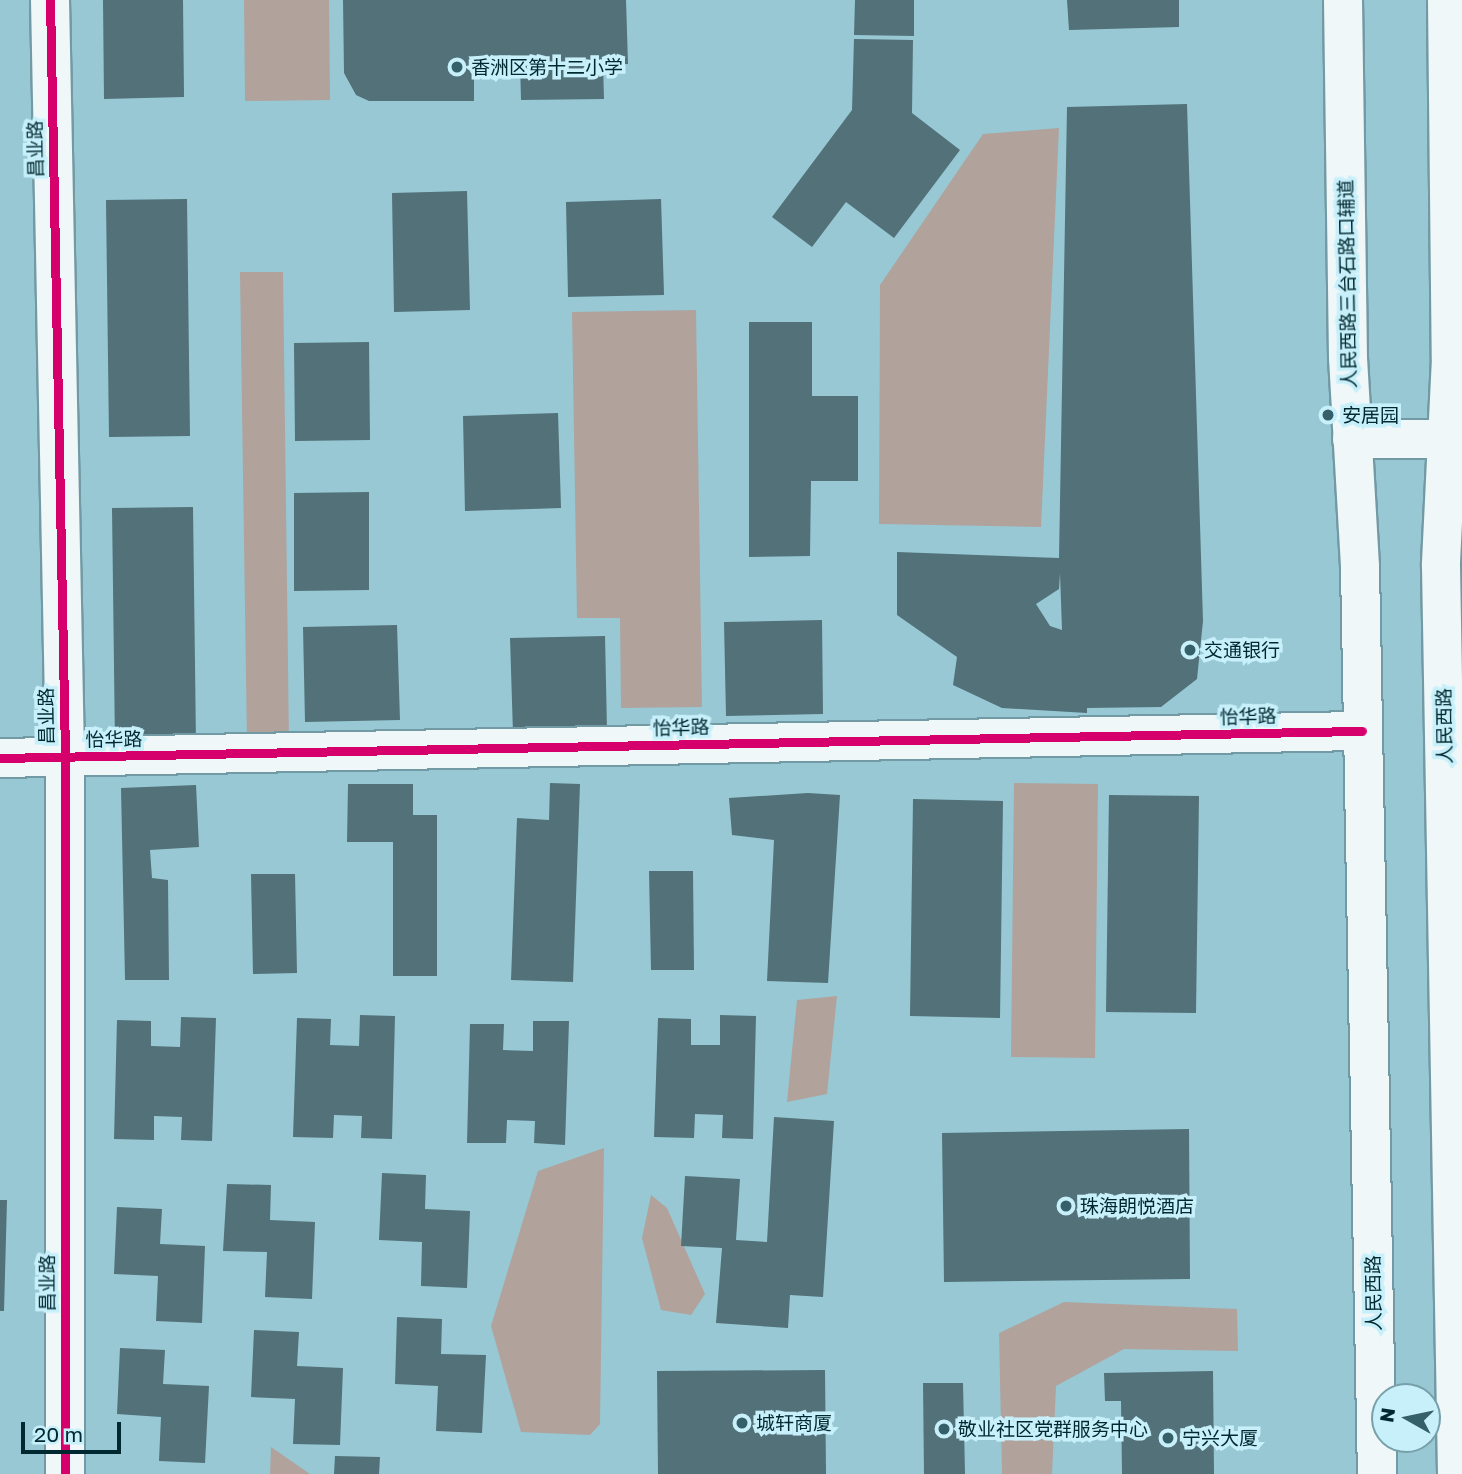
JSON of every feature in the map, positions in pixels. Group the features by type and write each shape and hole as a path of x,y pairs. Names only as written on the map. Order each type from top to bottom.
{"main road":[{"name":"昌业路","path":"50,0 65,757 65,1474"},
{"name":"人民西路三台石路口辅道","path":"1343,0 1353,439 1360,567"},
{"path":"1353,439 1448,439 1451,358 1447,0"},
{"name":"人民西路","path":"1448,439 1441,566 1454,889 1457,1474"},
{"name":"人民西路","path":"1360,567 1377,1474"},
{"name":"怡华路","path":"0,758 1362,731"}],"shaded area":[{"path":"244,0 329,0 330,100 245,101"},
{"path":"1059,128 1041,527 879,524 880,285 983,134"},
{"path":"240,272 283,272 289,743 247,744"},
{"path":"696,310 702,707 621,708 620,618 577,618 572,312"},
{"path":"1014,783 1098,784 1095,1058 1011,1057"},
{"path":"837,996 827,1094 787,1102 797,1000"},
{"path":"604,1148 600,1424 590,1435 521,1432 491,1326 538,1171"},
{"path":"651,1195 667,1208 705,1294 691,1315 661,1310 642,1238"},
{"path":"1064,1302 1237,1309 1238,1351 1124,1349 1056,1386 1052,1474 1002,1474 999,1333"},
{"path":"271,1447 310,1474 270,1474"}],"building":[{"path":"103,0 183,0 184,97 104,99"},
{"path":"343,0 626,0 628,64 603,64 604,99 521,100 520,63 474,64 474,101 369,101 356,95 344,73"},
{"path":"855,0 914,0 914,36 854,35"},
{"path":"1067,0 1179,0 1179,27 1069,30"},
{"path":"854,39 913,40 912,113 960,150 894,238 846,202 812,247 772,217 852,110"},
{"path":"1187,104 1203,621 1197,679 1161,707 1087,708 1087,713 1002,708 953,685 957,657 897,615 897,552 1059,558 1067,107","holes":["1060,573 1062,630 1050,626 1036,604 1059,589"]},
{"path":"467,191 470,310 394,312 392,193"},
{"path":"187,199 190,436 109,437 106,200"},
{"path":"661,199 664,295 568,297 566,202"},
{"path":"749,322 812,322 812,396 858,396 858,481 811,481 810,556 749,557"},
{"path":"369,342 370,440 295,441 294,343"},
{"path":"558,413 561,508 465,511 463,416"},
{"path":"369,492 369,590 294,591 294,493"},
{"path":"193,507 196,744 115,745 112,508"},
{"path":"822,620 823,714 726,716 724,622"},
{"path":"397,625 400,720 305,722 303,627"},
{"path":"605,636 607,731 513,734 510,638"},
{"path":"550,783 580,784 573,982 511,980 517,818 549,820"},
{"path":"348,784 413,784 413,815 437,815 437,976 393,976 393,842 347,842"},
{"path":"196,785 199,847 150,850 152,878 168,880 169,980 125,980 121,788"},
{"path":"808,793 840,795 828,983 767,981 774,840 732,835 729,798"},
{"path":"1109,795 1199,796 1196,1013 1106,1012"},
{"path":"913,799 1003,801 1000,1018 910,1016"},
{"path":"649,871 693,871 694,970 651,970"},
{"path":"251,874 295,874 297,973 253,974"},
{"path":"360,1015 395,1016 392,1139 361,1138 362,1116 334,1115 333,1138 293,1137 297,1018 331,1019 330,1045 359,1046"},
{"path":"720,1015 756,1016 753,1139 722,1138 723,1115 695,1114 694,1138 654,1137 658,1018 691,1019 691,1045 720,1045"},
{"path":"181,1017 216,1018 212,1141 181,1140 182,1117 154,1116 154,1140 114,1139 117,1020 151,1021 151,1046 180,1047"},
{"path":"533,1021 569,1021 565,1145 534,1143 535,1121 507,1120 506,1143 467,1143 470,1024 504,1024 503,1050 533,1051"},
{"path":"774,1117 834,1121 823,1297 790,1295 788,1328 716,1323 722,1248 681,1246 685,1176 740,1179 736,1240 767,1242"},
{"name":"珠海朗悦酒店","path":"1189,1129 1190,1279 944,1282 942,1133"},
{"path":"382,1173 426,1175 425,1209 470,1211 467,1288 421,1286 422,1242 379,1240"},
{"path":"227,1184 271,1185 270,1220 315,1222 312,1299 265,1297 267,1252 223,1251"},
{"path":"0,1200 7,1200 4,1311 0,1311"},
{"path":"117,1207 162,1209 160,1244 205,1246 202,1323 156,1321 158,1276 114,1274"},
{"path":"397,1317 442,1319 441,1354 486,1355 482,1433 436,1431 438,1386 395,1384"},
{"path":"254,1330 299,1332 297,1366 343,1368 340,1445 293,1444 295,1399 251,1397"},
{"path":"120,1348 165,1350 163,1384 209,1386 205,1463 159,1461 161,1417 117,1414"},
{"name":"城轩商厦","path":"825,1370 826,1474 658,1474 657,1371"},
{"name":"宁兴大厦","path":"1213,1371 1214,1474 1122,1474 1121,1401 1105,1401 1104,1373"},
{"name":"敬业社区党群服务中心","path":"923,1383 963,1383 965,1474 924,1474"},
{"path":"335,1456 380,1457 379,1474 334,1474"}],"cycle path":[{"path":"50,0 65,757 65,1474"},
{"path":"0,758 1362,731"}],"place":[{"name":"香洲区第十二小学","path":"457,67"},
{"name":"安居园","path":"1328,415"},
{"name":"交通银行","path":"1190,650"},
{"name":"珠海朗悦酒店","path":"1066,1206"},
{"name":"城轩商厦","path":"742,1423"},
{"name":"敬业社区党群服务中心","path":"944,1429"},
{"name":"宁兴大厦","path":"1168,1438"}]}
